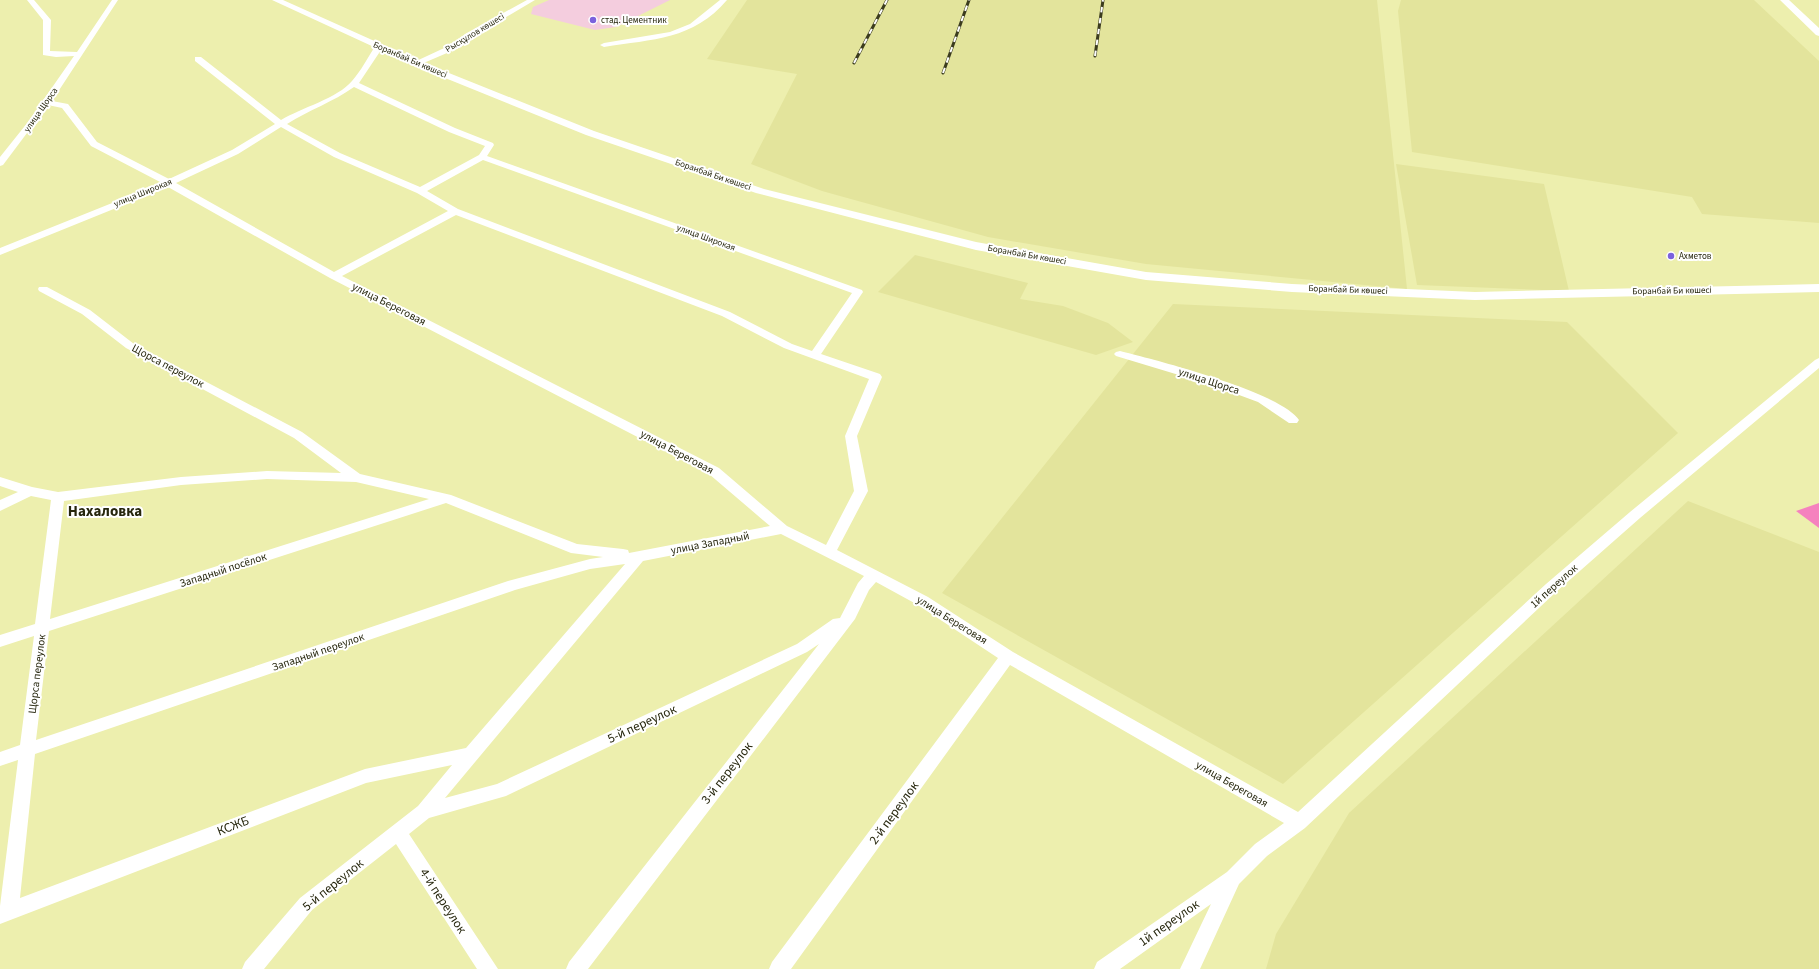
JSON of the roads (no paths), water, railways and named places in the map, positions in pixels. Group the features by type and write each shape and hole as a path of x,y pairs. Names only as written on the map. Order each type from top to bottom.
{"main road":[{"name":"Боранбай Би көшесі","path":"276,0 416,63 590,133 760,191 976,246 1146,276 1292,288 1475,296 1819,288"},
{"path":"1784,0 1819,33"},
{"path":"1793,0 1819,23"}],"street":[{"path":"30,0 47,20 46,53 56,56 78,54"},
{"name":"улица Щорса","path":"0,163 47,103 115,0"},
{"name":"Рысқұлов көшесі","path":"416,63 458,45 468,36 532,0"},
{"path":"604,45 672,34 693,26 724,0"},
{"name":"улица Широкая","path":"0,252 169,183 235,152 296,114 333,98 354,84 379,47"},
{"path":"198,59 281,124 336,155 420,191 456,211 726,314 788,346 876,377 851,436 861,491 829,552"},
{"path":"354,84 452,130 490,145 482,157 420,191"},
{"name":"улица Береговая","path":"47,103 57,103 65,106 94,144 169,183 334,276 714,470 782,529 874,574 923,601 1008,656 1299,822"},
{"name":"улица Широкая","path":"482,157 858,292 815,355"},
{"path":"334,276 456,211"},
{"name":"Щорса переулок","path":"43,289 86,312 130,346 298,435 356,478"},
{"name":"улица Щорса","path":"1120,354 1223,384 1262,399 1293,420"},
{"name":"1й переулок","path":"1104,969 1233,878 1261,850 1299,822 1550,588 1635,515 1819,362"},
{"path":"0,480 30,491 58,497 181,481 259,475 356,478 446,498 576,549 638,557"},
{"path":"0,506 30,491"},
{"name":"Щорса переулок","path":"5,913 43,628 58,497"},
{"name":"Западный посёлок","path":"0,641 446,498"},
{"name":"улица Западный","path":"638,557 782,529"},
{"name":"Западный переулок","path":"0,759 27,752 513,585 590,564 638,557"},
{"name":"5-й переулок","path":"252,969 306,904 424,812 471,754 638,557"},
{"name":"3-й переулок","path":"576,969 850,615 864,587 874,574"},
{"name":"5-й переулок","path":"424,812 500,791 802,648 850,615"},
{"name":"2-й переулок","path":"779,969 1008,656"},
{"name":"КСЖБ","path":"5,913 365,776 471,754"},
{"name":"4-й переулок","path":"398,832 488,969"},
{"path":"1190,969 1233,878"}],"railway":[{"path":"854,63 887,0"},
{"path":"943,73 969,0"},
{"path":"1095,56 1103,0"}],"place":[{"name":"стад. Цементник","path":"593,20"},
{"name":"Ахметов","path":"1671,256"}],"district":[{"name":"Нахаловка","path":"105,511"}]}
